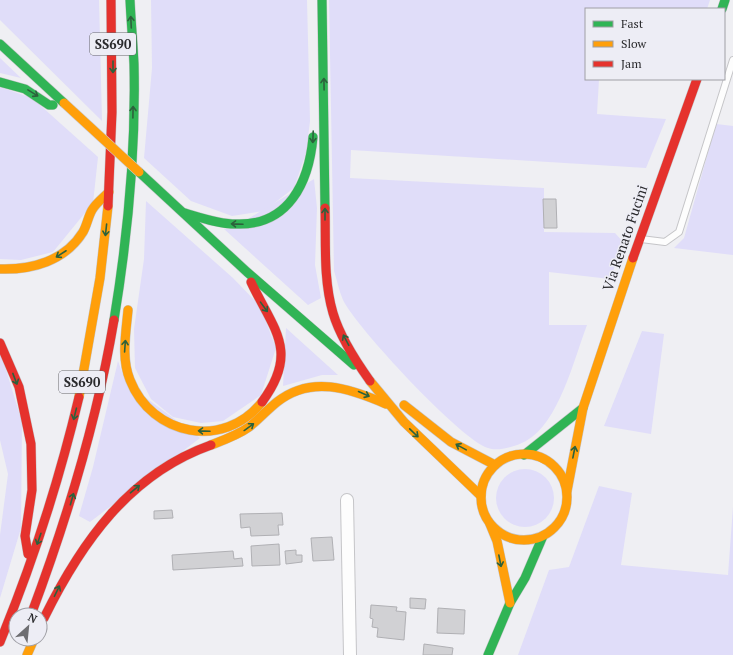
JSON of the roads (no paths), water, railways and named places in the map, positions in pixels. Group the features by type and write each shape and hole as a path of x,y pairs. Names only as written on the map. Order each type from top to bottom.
{"main road":[{"name":"SS690","path":"0,642 30,566 55,488 85,370 101,275 109,192 113,76 111,0"},
{"name":"SS690","path":"34,607 66,518 79,474 103,375 120,280 130,188 134,72 130,0"},
{"path":"322,0 325,228 328,289 335,318 365,374 387,405 413,432 481,496"},
{"path":"0,44 247,272 365,374 452,442 495,465"},
{"path":"134,72 144,52"},
{"name":"Via Renato Fucini","path":"567,491 583,408 640,238 697,80"},
{"path":"0,82 25,89 49,105 64,103"},
{"path":"182,212 211,220 244,224 261,221 274,215 287,206 304,183 311,162 313,131"},
{"path":"0,269 26,269 43,264 59,256 71,247 81,235 92,210 109,192"},
{"path":"120,280 128,298 125,354 126,367 133,388 140,399 151,411 173,425 190,430 218,431 233,426 250,415 268,394 274,384 279,368 281,352 277,330 269,312 257,296 247,272"},
{"path":"0,343 19,387 31,444 32,490 25,536 30,566"},
{"path":"48,610 70,566 92,532 131,492 170,464 197,450 242,432 284,397 301,390 323,386 344,387 387,405"},
{"path":"524,455 583,408"},
{"path":"490,524 501,534 514,539 529,540 543,536 554,528 562,517 567,504 567,491 563,479 552,465 536,456 524,455 513,456 495,465 483,484 481,496 485,515 497,541 510,603"},
{"path":"488,655 510,603 525,578 543,536"}],"street":[{"path":"347,500 350,655"}],"lane":[{"path":"640,238 665,242 680,232 733,60"}]}
